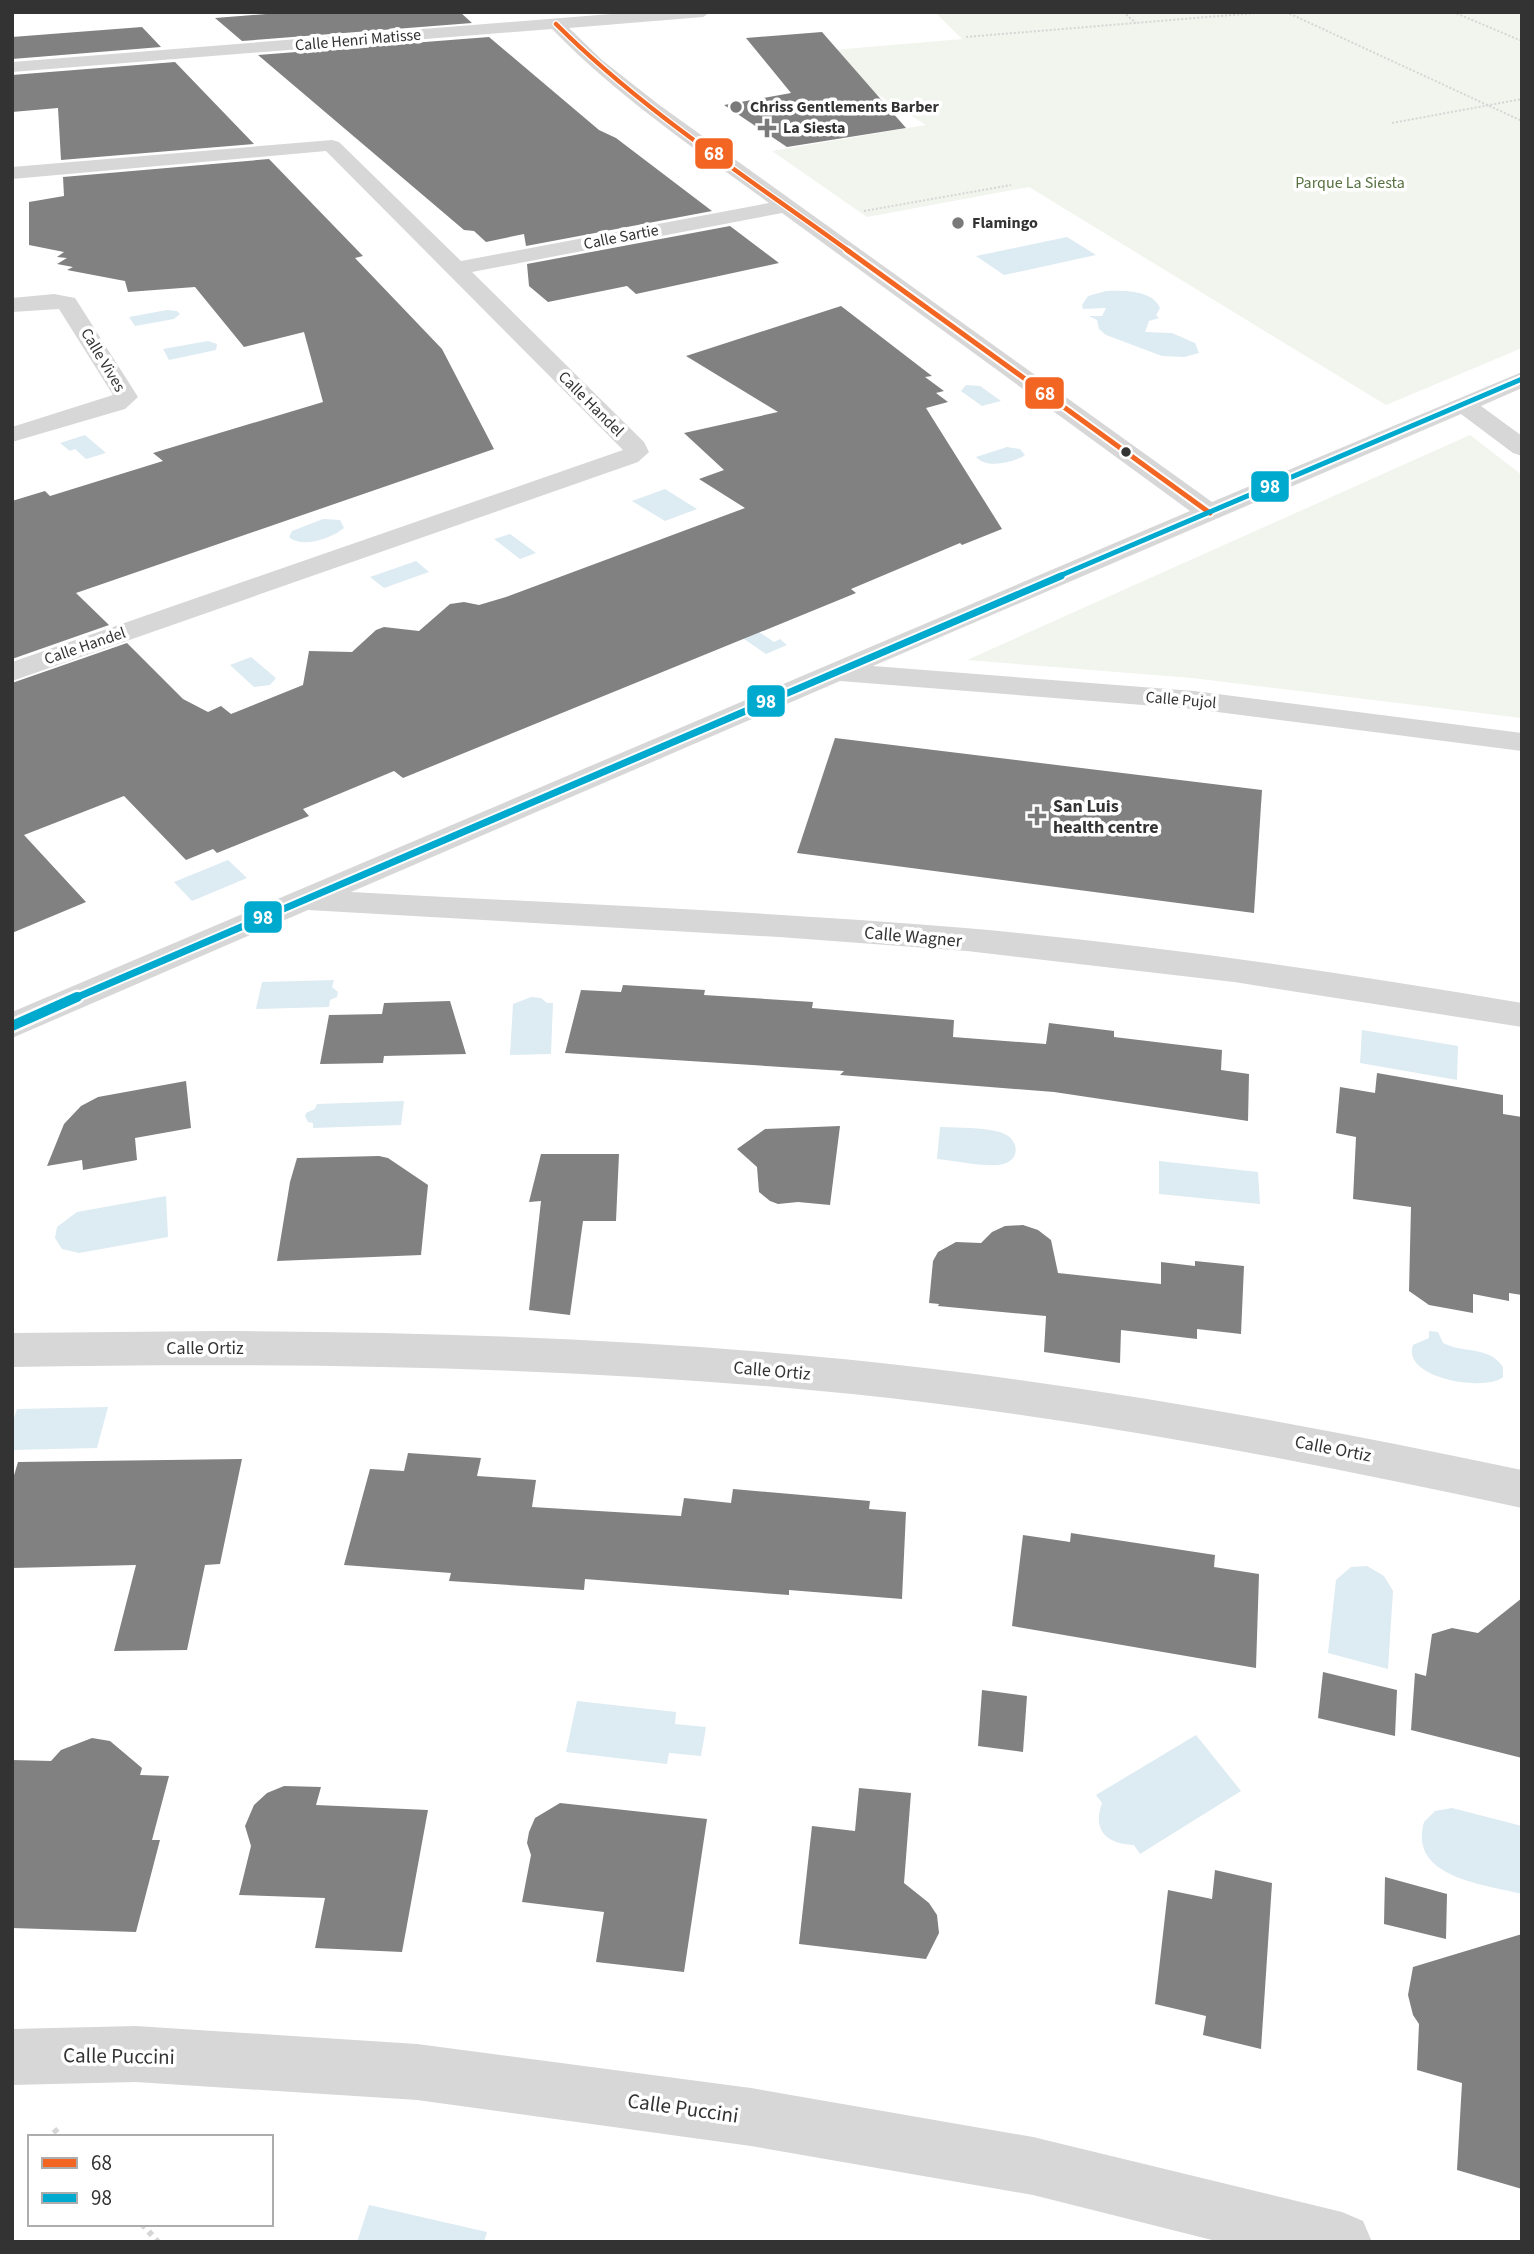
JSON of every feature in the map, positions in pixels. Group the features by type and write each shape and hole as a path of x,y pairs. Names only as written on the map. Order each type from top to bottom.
{"street":[{"name":"Calle Henri Matisse","path":"12,67 703,12"},
{"path":"556,24 621,85 1210,513"},
{"name":"Calle Handel","path":"12,173 329,146 635,447 634,454 12,672"},
{"name":"Calle Sartie","path":"455,269 786,205"},
{"name":"Calle Vives","path":"12,305 54,301 68,303 126,397 116,404 12,435"},
{"path":"12,1026 300,900 838,673 1522,379"},
{"path":"1463,404 1522,448"},
{"name":"Calle Pujol","path":"838,673 1194,700 1522,742"},
{"name":"Calle Wagner","path":"300,900 724,922 1048,948 1354,987 1522,1015"},
{"name":"Calle Ortiz","path":"12,1350 196,1347 445,1350 615,1358 852,1377 1134,1413 1339,1449 1522,1489"},
{"name":"Calle Puccini","path":"12,2057 136,2054 417,2071 738,2116 1033,2166 1342,2242"}],"path":[{"path":"1123,12 1136,23"},
{"path":"966,37 1268,12"},
{"path":"1286,12 1522,121"},
{"path":"1453,12 1522,41"},
{"path":"1392,123 1522,99"},
{"path":"859,212 1011,184"},
{"path":"54,2129 59,2135"},
{"path":"144,2226 158,2242"}],"green space":[{"name":"Parque La Siesta","path":"935,12 1522,12 1522,348 1386,405 1029,187 867,217 772,151 926,125 810,52 962,39"},
{"path":"1470,435 1522,475 1522,718 1192,678 967,660"}],"shaded area":[{"path":"1067,237 1096,255 1004,275 976,256"},
{"path":"1106,291 1129,291 1151,298 1160,308 1156,315 1159,318 1149,321 1145,332 1172,333 1195,343 1199,353 1184,357 1162,356 1106,335 1099,329 1097,320 1089,316 1102,316 1106,308 1083,309 1082,305 1088,296"},
{"path":"167,310 180,314 174,319 135,326 129,317"},
{"path":"208,341 217,344 216,350 169,360 163,349"},
{"path":"966,385 980,386 1001,401 982,406 961,391"},
{"path":"85,435 106,453 86,459 75,449 70,451 60,443"},
{"path":"1007,447 1020,449 1025,455 1000,464 986,463 976,457"},
{"path":"665,489 697,509 665,521 632,501"},
{"path":"323,519 340,520 344,528 325,538 309,542 289,537 292,531"},
{"path":"510,534 536,553 520,559 494,539"},
{"path":"416,561 429,572 384,588 370,577"},
{"path":"750,626 774,642 780,639 787,645 766,654 734,632"},
{"path":"251,657 276,678 270,685 254,687 230,665"},
{"path":"228,860 247,878 192,901 174,882"},
{"path":"334,980 332,987 338,992 337,997 330,1000 329,1007 256,1009 262,982"},
{"path":"531,997 553,1003 551,1054 510,1055 513,1004"},
{"path":"1362,1030 1458,1046 1457,1080 1360,1063"},
{"path":"404,1101 401,1125 313,1128 313,1123 308,1122 305,1116 315,1109 317,1104"},
{"path":"940,1127 978,1128 1000,1132 1012,1140 1016,1151 1011,1160 997,1165 937,1159"},
{"path":"1159,1161 1258,1172 1260,1204 1159,1194"},
{"path":"166,1196 168,1237 79,1253 62,1249 55,1238 57,1227 77,1212"},
{"path":"1429,1331 1438,1332 1443,1343 1483,1353 1497,1360 1503,1367 1503,1377 1480,1383 1432,1374 1413,1357 1413,1345 1429,1338"},
{"path":"108,1407 97,1448 12,1450 12,1424 17,1409"},
{"path":"1367,1566 1384,1576 1393,1591 1388,1669 1328,1653 1336,1580 1351,1567"},
{"path":"577,1701 676,1712 675,1724 706,1727 701,1756 669,1753 667,1764 566,1752"},
{"path":"1196,1735 1241,1791 1140,1854 1134,1845 1109,1839 1101,1828 1099,1813 1102,1803 1096,1795"},
{"path":"1452,1808 1522,1826 1522,1894 1470,1882 1438,1867 1427,1855 1422,1841 1424,1822 1435,1811"},
{"path":"369,2205 487,2232 484,2242 357,2242"}],"building":[{"path":"291,12 460,12 472,23 242,41 215,18"},
{"path":"142,27 161,47 12,59 12,37"},
{"path":"822,32 906,128 787,147 724,105 791,93 746,38"},
{"path":"489,37 599,130 616,138 712,211 526,246 524,234 486,242 474,231 464,230 258,55"},
{"path":"175,62 254,144 61,160 58,108 12,112 12,75"},
{"path":"269,159 363,256 355,258 442,349 494,449 76,593 109,625 12,659 12,501 45,491 50,496 163,461 153,453 323,402 304,332 244,347 195,287 128,292 125,281 67,270 73,267 57,264 67,258 57,257 64,252 29,245 29,202 64,196 63,177"},
{"path":"730,226 779,263 636,294 627,286 548,302 529,286 527,264"},
{"path":"841,306 932,376 925,377 944,391 936,393 948,402 926,408 1002,529 962,545 960,543 851,589 856,593 403,778 394,771 303,809 309,816 217,853 213,849 186,860 124,796 24,835 86,902 12,933 12,683 127,643 183,699 208,712 221,706 231,714 303,685 309,651 352,652 376,630 384,627 419,631 450,604 464,602 479,605 506,597 745,508 699,479 724,470 684,433 778,412 686,356"},
{"path":"835,738 1262,790 1254,913 797,853"},
{"path":"623,985 705,990 704,995 813,1002 812,1008 954,1020 953,1037 1046,1044 1049,1023 1114,1031 1114,1037 1222,1050 1221,1070 1249,1074 1248,1121 1054,1092 840,1075 844,1071 565,1053 581,990 621,992"},
{"path":"450,1001 466,1054 384,1056 383,1063 320,1064 329,1015 382,1014 384,1003"},
{"path":"1377,1073 1503,1095 1503,1114 1522,1117 1522,1295 1509,1293 1509,1301 1473,1294 1473,1313 1429,1305 1409,1291 1411,1207 1353,1199 1356,1137 1336,1133 1340,1087 1375,1093"},
{"path":"186,1081 191,1128 135,1138 137,1160 83,1170 82,1160 47,1166 64,1124 81,1106 98,1097"},
{"path":"840,1126 830,1205 798,1202 778,1204 770,1201 759,1192 757,1167 737,1149 765,1129"},
{"path":"541,1154 619,1154 616,1221 583,1221 570,1315 529,1310 541,1201 529,1202"},
{"path":"297,1158 388,1158 428,1185 421,1255 277,1261 290,1182"},
{"path":"1023,1225 1038,1230 1051,1240 1058,1273 1161,1284 1161,1262 1195,1266 1195,1261 1244,1266 1241,1334 1197,1329 1197,1339 1121,1330 1120,1363 1044,1352 1046,1316 929,1303 933,1261 938,1252 956,1242 981,1243 992,1232 1005,1226"},
{"path":"408,1453 481,1458 477,1476 536,1480 532,1507 681,1516 684,1498 731,1503 733,1489 870,1501 869,1509 906,1512 902,1599 789,1590 789,1595 585,1579 584,1590 449,1581 451,1573 344,1565 370,1469 404,1471"},
{"path":"242,1459 220,1564 205,1565 187,1650 114,1651 136,1565 12,1568 12,1482 18,1462"},
{"path":"1071,1533 1215,1555 1214,1567 1259,1574 1256,1668 1012,1626 1023,1535 1070,1542"},
{"path":"1522,1598 1522,1758 1411,1730 1415,1673 1426,1676 1432,1634 1452,1628 1478,1633"},
{"path":"1323,1672 1397,1690 1395,1736 1318,1718"},
{"path":"982,1690 1027,1696 1023,1752 978,1746"},
{"path":"92,1738 110,1741 142,1768 140,1775 169,1776 152,1840 160,1840 136,1932 12,1928 12,1760 51,1761 61,1750"},
{"path":"284,1786 321,1787 316,1805 428,1810 402,1952 315,1948 325,1898 239,1895 251,1846 245,1826 254,1805 267,1793"},
{"path":"859,1788 911,1793 904,1883 929,1903 937,1915 939,1933 926,1959 799,1944 812,1826 855,1831"},
{"path":"560,1803 707,1819 684,1972 596,1962 604,1912 522,1902 531,1855 527,1843 529,1832 535,1818"},
{"path":"1215,1870 1272,1883 1261,2049 1203,2035 1206,2016 1155,2004 1168,1890 1212,1899"},
{"path":"1385,1877 1447,1894 1446,1939 1384,1924"},
{"path":"1522,1934 1522,2189 1457,2170 1462,2083 1417,2070 1419,2024 1413,2015 1408,1995 1413,1967"}],"transit line":[{"name":"68","path":"556,24 596,64 651,108 1210,513"},
{"name":"98","path":"12,1026 1522,379"}],"place":[{"name":"Chriss Gentlements Barber","path":"736,107"},
{"name":"La Siesta","path":"767,128"},
{"name":"Flamingo","path":"958,223"},
{"name":"San Luis health centre","path":"1037,816"}]}
